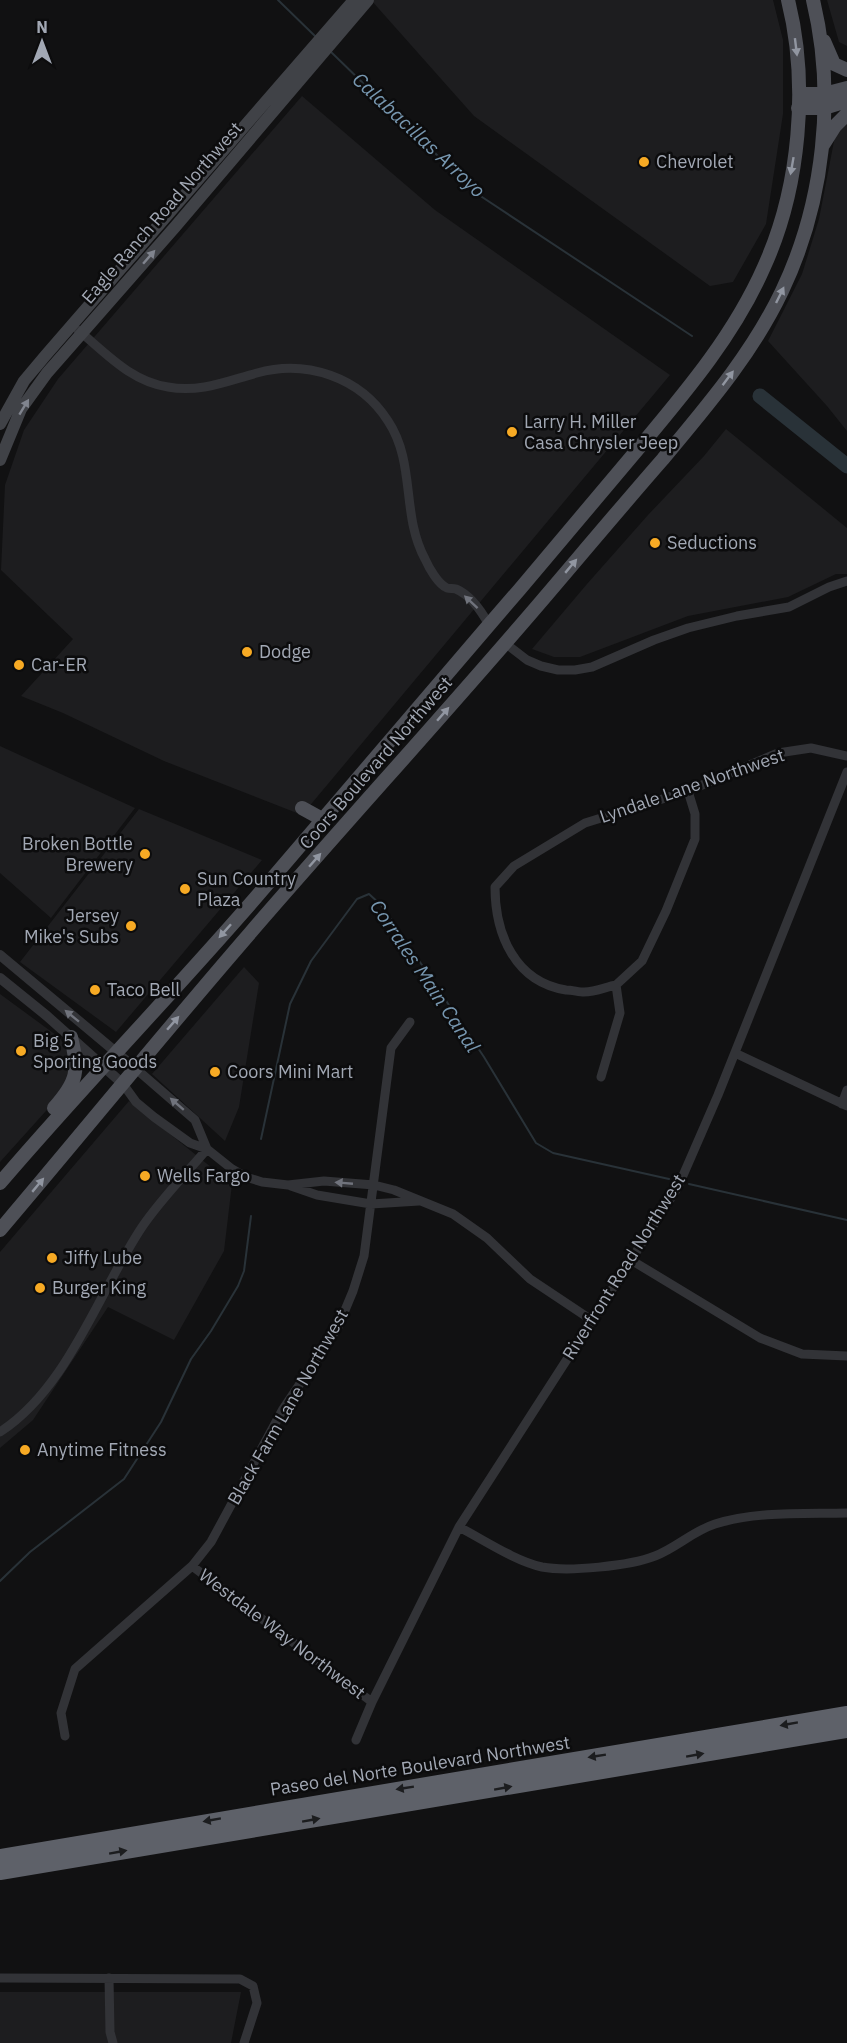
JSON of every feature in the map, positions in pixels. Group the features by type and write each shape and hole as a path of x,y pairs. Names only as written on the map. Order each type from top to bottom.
{"highway":[{"name":"Paseo del Norte Boulevard Northwest","path":"0,1857 847,1714"},
{"name":"Paseo del Norte Boulevard Northwest","path":"0,1872 847,1730"},
{"path":"0,1851 46,1848"},
{"path":"0,1878 61,1862"}],"main road":[{"name":"Coors Boulevard Northwest","path":"0,1184 270,881 618,474 686,392 729,334 751,296 766,263 783,214 794,158 799,101 796,47 788,0"},
{"name":"Eagle Ranch Road Northwest","path":"0,424 24,381 71,325 238,132 291,80 362,2"},
{"name":"Coors Boulevard Northwest","path":"0,1230 277,902 505,643 704,410 752,346 782,290 804,233 814,194 822,147 824,94 814,7"},
{"path":"814,7 826,47 834,64 847,70"},
{"name":"Eagle Ranch Road Northwest","path":"0,460 21,409 47,373 236,156 291,80"},
{"path":"799,101 847,88"},
{"path":"799,101 824,108 847,101"},
{"path":"822,147 835,126 847,114"},
{"path":"505,643 500,628 503,618 599,503 618,474"},
{"path":"406,756 406,735 488,635 489,625"},
{"path":"277,902 289,872 321,829 322,819 302,808"},
{"path":"25,1154 27,1138 63,1098 75,1077 77,1064 71,1037"}],"street":[{"path":"71,325 114,362 133,375 166,387 202,388 266,370 286,368 324,372 357,388 378,407 397,436 405,460 411,518 416,539 429,568 446,588 459,591 474,604 489,625"},
{"path":"505,643 527,660 549,669 567,671 584,669 688,628 737,616 789,608 829,587 847,581"},
{"name":"Lyndale Lane Northwest","path":"616,985 584,992 551,987 529,975 510,953 495,909 495,887 514,866 585,823 688,791 778,753 811,748 847,756"},
{"name":"Riverfront Road Northwest","path":"356,1740 372,1702 459,1527 678,1187 735,1053 847,772"},
{"path":"601,1077 620,1013 616,985 642,961 666,911 695,839 695,814 688,791"},
{"path":"0,955 195,1120 207,1149"},
{"path":"0,978 104,1066 123,1084 136,1102 154,1117 190,1143 207,1149 246,1177 262,1182 288,1185 317,1195 371,1204 421,1201"},
{"name":"Black Farm Lane Northwest","path":"65,1736 61,1713 75,1669 192,1566 211,1542 283,1409 338,1327 364,1256 391,1048 410,1022"},
{"path":"735,1053 844,1105 847,1090"},
{"path":"0,1432 24,1415 50,1386 143,1226 207,1149"},
{"path":"288,1185 324,1181 374,1185 394,1190 453,1214 474,1227 530,1279 593,1321"},
{"path":"631,1260 760,1338 802,1354 847,1356"},
{"path":"459,1527 541,1567 579,1569 655,1556 695,1532 717,1524 766,1515 847,1513"},
{"name":"Westdale Way Northwest","path":"192,1566 372,1702"},
{"path":"0,1977 240,1979 253,1986 257,2004 244,2043"},
{"path":"109,1978 110,2032 113,2043"}],"shaded area":[{"path":"371,0 773,0 783,40 783,114 766,224 733,282 710,286 474,116"},
{"path":"827,0 847,0 847,46 839,42"},
{"path":"302,96 435,210 670,375 302,815 164,761 63,713 21,696 73,639 1,570 5,485 24,430 58,379"},
{"path":"847,117 847,431 768,341 802,274 819,219 835,136"},
{"path":"726,429 847,528 847,574 836,574 788,597 688,616 580,657 554,657 532,649 587,584"},
{"path":"0,746 135,808 51,918 0,873"},
{"name":"Sun Country Plaza","path":"139,809 262,860 116,1032 20,962"},
{"path":"244,967 259,983 239,1107 225,1141 152,1074"},
{"path":"0,994 60,1038 73,1062 63,1092 0,1162"},
{"path":"129,1101 232,1184 224,1251 174,1340 108,1307 33,1420 0,1448 0,1252"},
{"path":"0,1992 241,1992 231,2043 0,2043"}],"waterway":[{"name":"Calabacillas Arroyo","path":"278,0 317,38"},
{"name":"Calabacillas Arroyo","path":"329,50 476,193 692,336"},
{"name":"Calabacillas Arroyo","path":"760,396 847,466"},
{"name":"Corrales Main Canal","path":"261,1139 290,1004 311,961 357,899 369,894 381,905 484,1057 536,1143 553,1153 669,1179"},
{"name":"Corrales Main Canal","path":"689,1184 847,1220"},
{"name":"Corrales Main Canal","path":"0,1581 30,1552 124,1479 161,1422 191,1359 238,1286 244,1271 251,1216"}],"place":[{"name":"Chevrolet","path":"644,162"},
{"name":"Larry H. Miller Casa Chrysler Jeep","path":"512,432"},
{"name":"Seductions","path":"655,543"},
{"name":"Dodge","path":"247,652"},
{"name":"Car-ER","path":"19,665"},
{"name":"Broken Bottle Brewery","path":"145,854"},
{"name":"Sun Country Plaza","path":"185,889"},
{"name":"Jersey Mike's Subs","path":"131,926"},
{"name":"Taco Bell","path":"95,990"},
{"name":"Big 5 Sporting Goods","path":"21,1051"},
{"name":"Coors Mini Mart","path":"215,1072"},
{"name":"Wells Fargo","path":"145,1176"},
{"name":"Jiffy Lube","path":"52,1258"},
{"name":"Burger King","path":"40,1288"},
{"name":"Anytime Fitness","path":"25,1450"}]}
